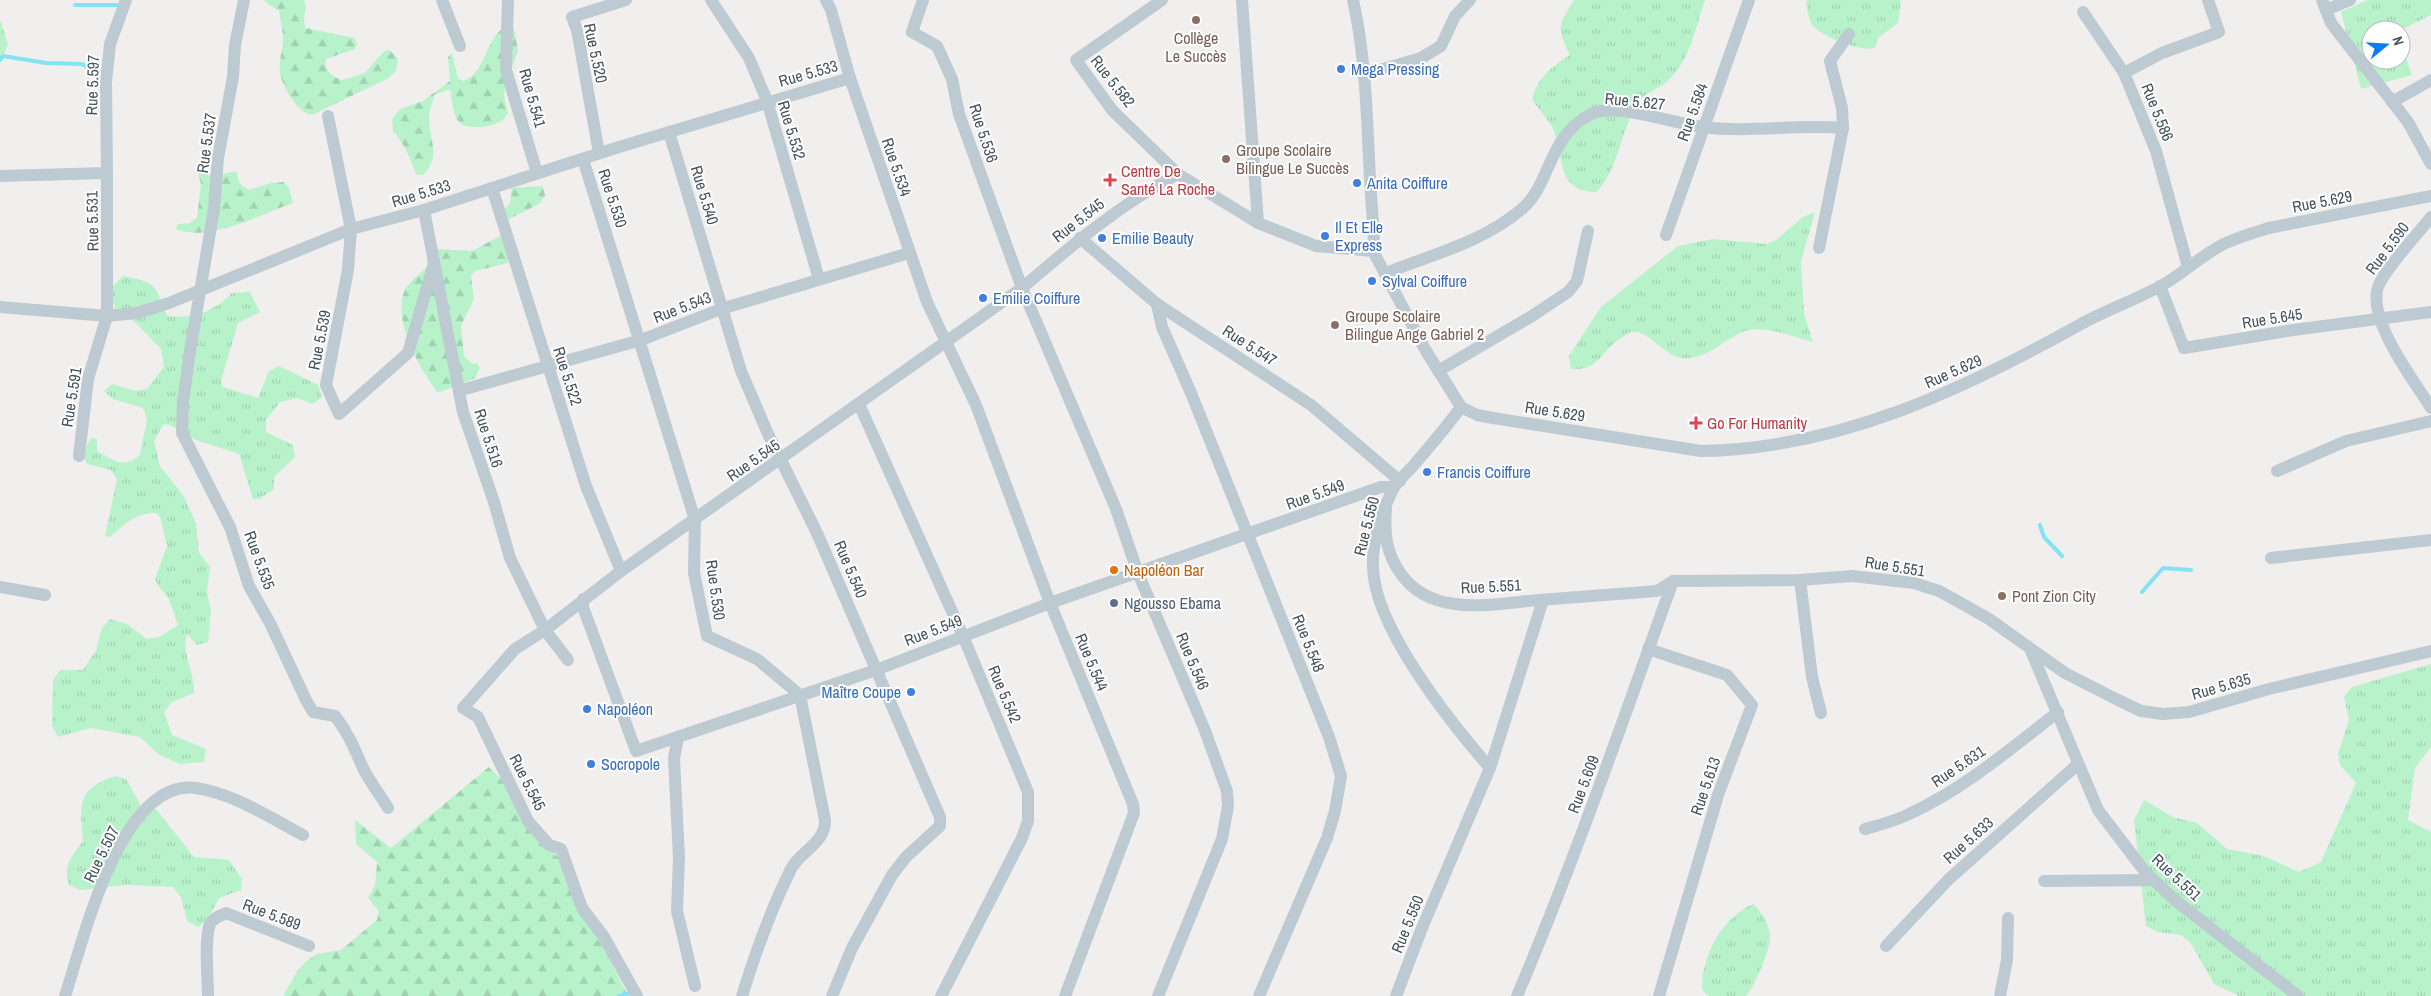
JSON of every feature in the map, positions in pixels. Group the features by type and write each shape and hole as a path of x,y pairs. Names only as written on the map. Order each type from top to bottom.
{"street":[{"name":"Rue 5.597","path":"107,173 106,82 110,44 126,0"},
{"name":"Rue 5.537","path":"201,291 214,209 218,158 233,77 235,45 244,0"},
{"path":"442,0 460,46"},
{"name":"Rue 5.541","path":"508,0 506,70 537,173"},
{"name":"Rue 5.520","path":"599,153 577,30 572,17 626,0"},
{"name":"Rue 5.532","path":"711,0 749,58 767,101 820,279"},
{"name":"Rue 5.534","path":"826,0 831,10 850,78 909,254 945,343"},
{"name":"Rue 5.536","path":"923,0 912,32 937,46 952,79 959,114 1022,288"},
{"name":"Rue 5.582","path":"1162,0 1076,60 1112,110 1178,174"},
{"path":"1242,0 1258,223"},
{"path":"1353,0 1358,23 1363,75 1374,232 1373,251 1438,372 1461,407"},
{"path":"1363,75 1421,58 1441,46 1455,16 1470,0"},
{"name":"Rue 5.584","path":"1666,235 1749,0"},
{"name":"Rue 5.586","path":"2188,267 2156,151 2124,73 2162,53 2219,32 2208,0"},
{"path":"2350,0 2324,5 2331,23 2408,122 2431,164"},
{"path":"2082,12 2124,73"},
{"path":"1819,248 1843,128 1842,108 1830,61 1849,34"},
{"name":"Rue 5.533","path":"0,307 107,316 137,313 201,291 351,230 424,210 767,101 850,78"},
{"path":"2392,102 2431,80"},
{"name":"Rue 5.627","path":"1386,273 1480,235 1524,207 1532,196 1562,139 1591,114 1605,110 1634,113 1704,127 1816,126 1843,128"},
{"name":"Rue 5.539","path":"328,116 351,230 348,270 326,385 339,414 408,353 434,263"},
{"name":"Rue 5.540","path":"669,132 741,371 768,434 817,533 940,817 940,826 906,857 892,874 852,948 832,996"},
{"name":"Rue 5.530","path":"583,159 641,340 695,520 694,573 707,636 757,659 800,696"},
{"name":"Rue 5.531","path":"0,176 107,173 107,316"},
{"path":"1178,174 1258,223 1316,246 1373,251"},
{"name":"Rue 5.545","path":"636,996 604,936 582,908 561,849 549,845 528,821 478,717 463,708 515,649 544,630 621,571 1022,288 1080,238 1135,197 1178,174"},
{"name":"Rue 5.522","path":"492,188 586,486 621,571"},
{"name":"Rue 5.629","path":"1461,407 1477,415 1560,427 1679,449 1733,451 1826,436 1880,419 1991,373 2082,324 2160,286 2219,246 2262,230 2431,196"},
{"name":"Rue 5.516","path":"424,210 463,412 494,502 510,558 544,630 568,660"},
{"name":"Rue 5.590","path":"2431,217 2384,274 2377,288 2380,320 2394,350 2431,408"},
{"path":"1438,372 1532,316 1568,292 1578,281 1588,231"},
{"name":"Rue 5.547","path":"1080,238 1157,304 1311,405 1397,484"},
{"name":"Rue 5.543","path":"465,389 641,340 721,309 909,254"},
{"name":"Rue 5.645","path":"2160,286 2184,348 2293,330 2431,312"},
{"name":"Rue 5.546","path":"1022,288 1116,509 1138,573 1223,776 1228,806 1222,839 1158,996"},
{"name":"Rue 5.535","path":"201,291 183,402 182,433 230,526 248,586 270,623 306,700 313,712 335,716 358,752 363,767 388,808"},
{"name":"Rue 5.548","path":"1157,304 1162,327 1329,737 1341,776 1340,794 1327,838 1259,996"},
{"name":"Rue 5.591","path":"79,456 88,379 107,316"},
{"name":"Rue 5.544","path":"945,343 960,369 976,405 1050,603 1133,804 1134,813 1065,996"},
{"name":"Rue 5.542","path":"859,404 963,636 1028,792 1028,821 1022,838 941,996"},
{"name":"Rue 5.550","path":"1399,995 1422,928 1490,768 1439,705 1410,660 1390,623 1374,582 1375,545 1386,509 1397,484 1461,407"},
{"path":"2277,471 2346,441 2431,421"},
{"name":"Rue 5.549","path":"584,599 583,607 636,750 678,738 876,670 1050,603 1381,487 1397,484"},
{"name":"Rue 5.551","path":"1386,509 1387,549 1404,578 1417,591 1434,600 1469,606 1657,591 1673,581 1800,580 1852,576 1914,583 1939,591 1982,615 2031,651 2098,810 2154,880 2294,995"},
{"path":"2271,558 2431,540"},
{"path":"1800,580 1812,678 1821,713"},
{"name":"Rue 5.609","path":"1517,996 1604,779 1673,581"},
{"path":"0,587 45,595"},
{"path":"1490,768 1543,600"},
{"name":"Rue 5.613","path":"1648,649 1727,675 1752,705 1718,795 1659,996"},
{"name":"Rue 5.635","path":"2031,651 2065,673 2141,711 2164,714 2189,712 2278,687 2431,651"},
{"path":"742,996 753,960 791,869 826,830 800,696"},
{"name":"Rue 5.631","path":"1865,829 1908,815 1938,799 1982,772 2058,712"},
{"path":"678,738 674,758 679,858 677,911 695,986"},
{"name":"Rue 5.633","path":"1886,946 1949,879 2078,764"},
{"name":"Rue 5.507","path":"65,996 104,877 120,842 144,811 158,797 176,790 195,788 236,799 303,835"},
{"path":"2044,881 2154,880"},
{"name":"Rue 5.589","path":"208,996 206,953 210,925 215,918 226,913 309,946"},
{"path":"2000,996 2007,960 2008,918"}],"green space":[{"path":"263,0 304,0 306,28 354,38 357,43 355,49 326,59 327,70 335,77 342,80 365,73 384,51 390,50 398,59 396,71 387,79 312,115 306,113 292,99 280,74 283,32 279,11"},
{"path":"1574,0 1705,0 1692,42 1682,63 1669,80 1638,102 1609,173 1596,192 1574,186 1568,179 1553,129 1532,100 1541,79 1570,55 1562,38 1561,27"},
{"path":"1806,0 1901,0 1898,23 1879,37 1875,48 1869,49 1840,42 1815,28 1810,21"},
{"path":"2368,0 2431,0 2431,15 2411,25 2411,20 2361,20 2361,70 2410,70 2412,75 2361,89 2341,12"},
{"path":"0,20 8,44 0,64"},
{"path":"508,26 514,28 518,51 506,83 504,96 508,114 502,121 496,124 480,127 463,125 456,116 450,89 434,95 429,118 433,148 432,161 423,175 417,175 405,148 393,130 392,119 400,109 423,101 450,81 448,57 452,53 458,78 463,81 471,77 482,63 490,45 500,30"},
{"path":"236,171 240,184 248,190 271,183 283,182 288,186 293,203 251,220 218,230 189,232 176,229 178,224 190,223 197,218 201,184 198,173 218,175"},
{"path":"543,186 545,196 539,204 507,220 512,245 508,263 475,271 471,276 474,299 461,326 464,356 473,364 477,363 480,368 475,378 438,393 416,359 405,331 402,317 404,292 411,282 428,266 427,258 434,249 472,251 502,235 502,212 510,203 512,188"},
{"path":"1815,212 1801,261 1804,314 1813,342 1773,331 1756,329 1741,333 1700,356 1682,358 1675,356 1645,335 1639,332 1632,332 1615,342 1600,359 1589,367 1571,369 1569,356 1601,307 1678,246 1713,239 1766,244 1776,240 1803,217"},
{"path":"123,276 149,283 157,291 167,316 177,317 202,313 218,305 232,293 250,292 260,312 238,323 221,381 223,387 258,398 269,371 279,366 318,385 322,397 313,404 297,398 280,402 266,420 266,432 293,445 295,457 274,477 274,489 259,499 253,499 239,454 196,440 168,424 163,425 154,441 160,466 183,495 196,523 199,553 210,567 207,592 211,610 208,642 197,645 187,634 186,641 194,693 172,702 164,712 172,735 206,749 204,762 180,764 158,754 140,737 91,728 58,737 52,726 53,680 60,670 83,670 96,650 102,628 110,619 127,624 147,639 159,637 178,625 169,599 155,579 167,546 160,517 156,513 143,514 126,523 110,537 105,536 117,479 111,470 87,464 82,454 91,438 97,439 97,451 119,462 129,462 140,455 147,419 143,408 113,399 104,391 112,384 136,391 147,389 164,367 161,349 135,322 115,309 110,289"},
{"path":"2431,664 2431,747 2415,768 2408,820 2431,832 2431,996 2239,996 2214,984 2190,942 2181,935 2158,932 2146,926 2134,820 2144,800 2173,817 2197,823 2227,849 2264,856 2299,872 2321,862 2356,783 2340,765 2338,754 2349,720 2344,697 2352,687"},
{"path":"489,767 504,782 532,835 559,858 628,996 283,996 298,970 306,961 317,954 341,950 377,920 379,911 368,898 375,886 377,862 356,844 355,820 391,848"},
{"path":"115,776 126,779 144,811 156,809 194,857 229,860 242,879 241,890 219,898 208,919 198,927 187,921 181,897 173,887 126,885 80,890 69,885 67,872 69,862 83,841 81,817 83,800 93,787"},
{"path":"1753,904 1765,919 1769,928 1770,938 1765,959 1757,977 1746,996 1709,996 1702,990 1703,977 1705,964 1715,940 1732,918"}],"waterway":[{"path":"75,5 117,5"},
{"path":"0,60 3,56 46,63 82,64 87,67"},
{"path":"2040,525 2044,537 2062,556"},
{"path":"2142,592 2163,568 2191,570"},
{"path":"619,996 630,993"}],"place":[{"name":"Collège Le Succès","path":"1196,20"},
{"name":"Mega Pressing","path":"1341,69"},
{"name":"Groupe Scolaire Bilingue Le Succès","path":"1226,159"},
{"name":"Centre De Santé La Roche","path":"1110,180"},
{"name":"Anita Coiffure","path":"1357,183"},
{"name":"Il Et Elle Express","path":"1325,236"},
{"name":"Emilie Beauty","path":"1102,238"},
{"name":"Sylval Coiffure","path":"1372,281"},
{"name":"Emilie Coiffure","path":"983,298"},
{"name":"Groupe Scolaire Bilingue Ange Gabriel 2","path":"1335,325"},
{"name":"Go For Humanity","path":"1696,423"},
{"name":"Francis Coiffure","path":"1427,472"},
{"name":"Napoléon Bar","path":"1114,570"},
{"name":"Pont Zion City","path":"2002,596"},
{"name":"Ngousso Ebama","path":"1114,603"},
{"name":"Maître Coupe","path":"911,692"},
{"name":"Napoléon","path":"587,709"},
{"name":"Socropole","path":"591,764"}]}
